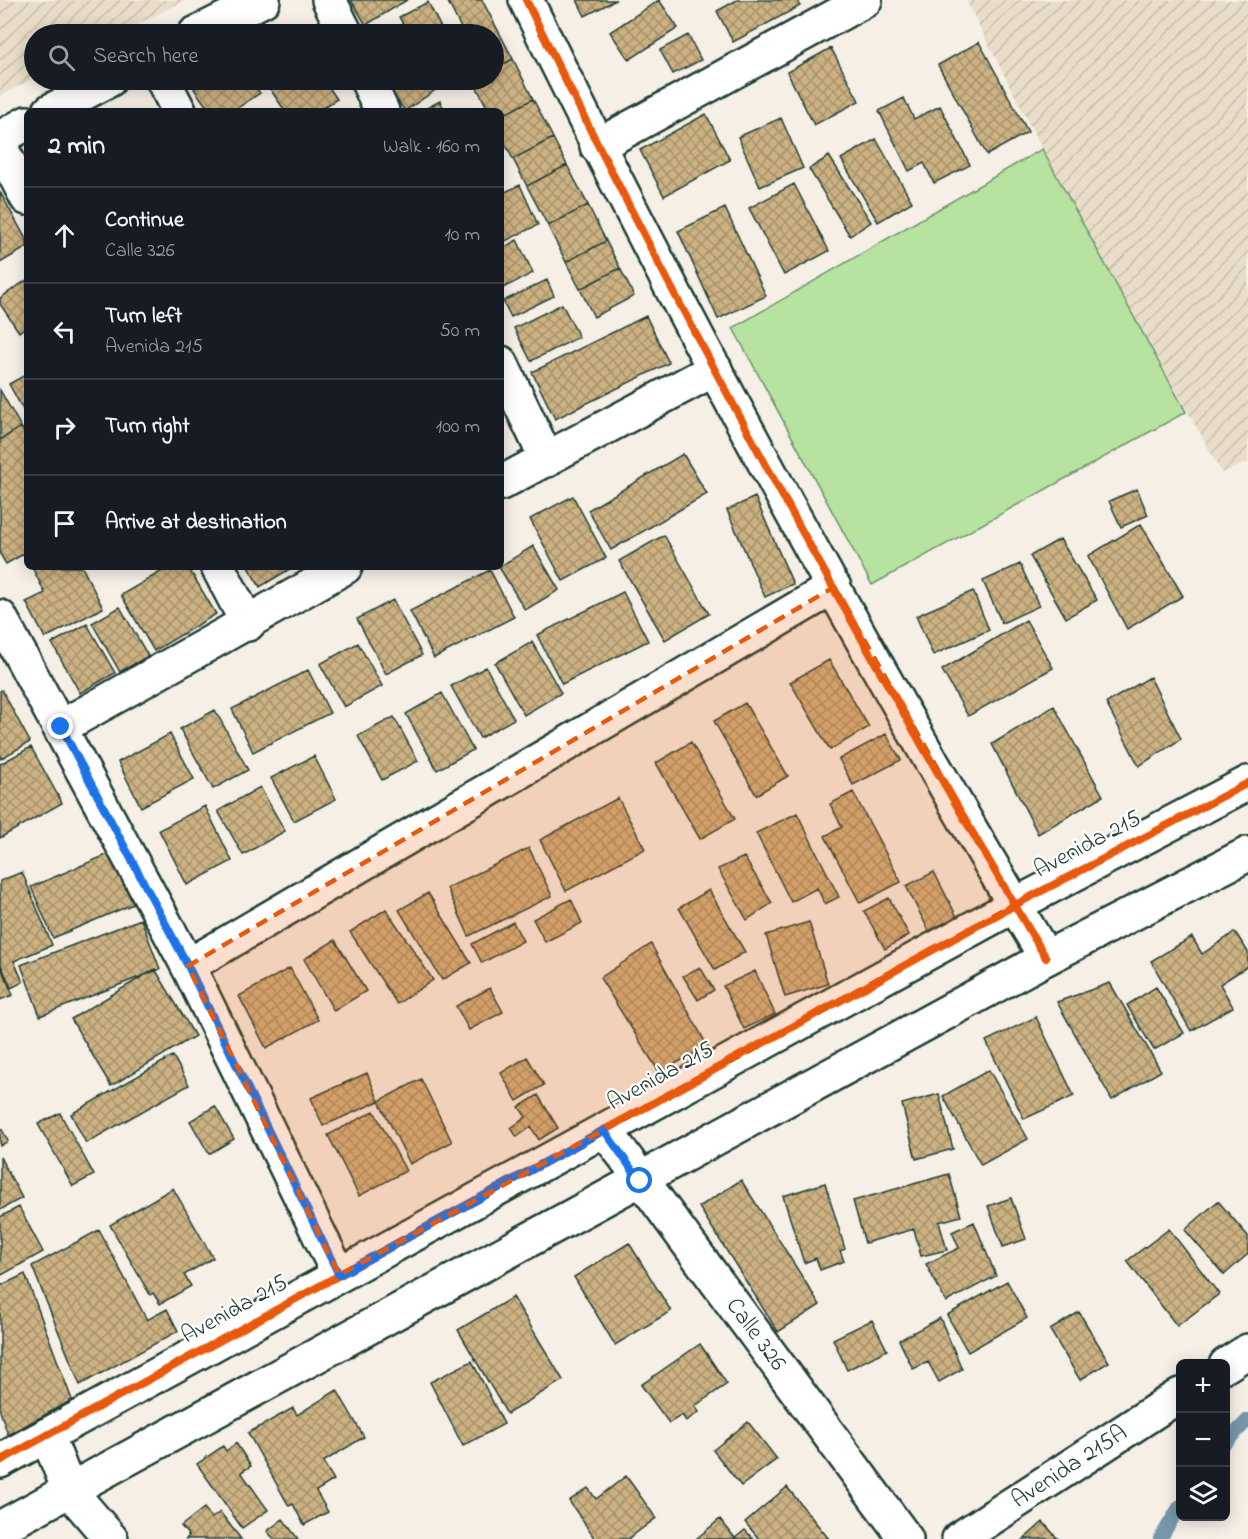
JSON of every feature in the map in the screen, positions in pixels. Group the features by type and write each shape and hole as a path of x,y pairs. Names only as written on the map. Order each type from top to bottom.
{"street":[{"path":"215,24 263,0"},
{"path":"329,0 341,24"},
{"path":"526,0 597,146 715,369 834,587 1046,958"},
{"path":"597,146 865,0"},
{"path":"56,108 90,90"},
{"path":"168,90 177,108"},
{"path":"372,90 381,108"},
{"path":"0,138 24,125"},
{"path":"0,146 24,192"},
{"path":"504,369 547,460"},
{"path":"504,482 715,369"},
{"path":"220,570 248,624"},
{"path":"61,727 248,624 340,570"},
{"path":"188,966 834,587"},
{"path":"0,616 188,966 339,1275"},
{"name":"Avenida 215","path":"0,1461 1015,905 1248,783"},
{"path":"0,1528 1046,958 1248,854"},
{"name":"Calle 326","path":"604,1130 906,1539"},
{"path":"1230,1362 1248,1351"},
{"name":"Avenida 215A","path":"959,1539 1176,1398"},
{"path":"47,1435 69,1490 111,1539"}],"highlighted area":[{"path":"834,587 1015,905 339,1275 188,966"}],"shaded area":[{"path":"0,0 185,0 138,24 24,24 24,83 0,96"},
{"path":"966,0 1248,0 1248,462 1222,473 1042,149"}],"green space":[{"path":"1042,149 1186,412 872,585 733,328"}],"building":[{"path":"351,0 407,0 368,24 365,24"},
{"path":"447,0 482,0 495,24 459,24"},
{"path":"577,0 616,0 585,16"},
{"path":"659,0 678,28 629,60 610,32"},
{"path":"737,0 797,0 800,6 733,42 717,11"},
{"path":"428,2 439,24 403,24 399,17"},
{"path":"688,35 701,60 673,74 660,50"},
{"path":"504,42 513,59 504,64"},
{"path":"979,42 1028,132 987,155 938,65"},
{"path":"831,48 859,101 814,125 787,72"},
{"path":"513,59 533,99 504,114 504,108 487,108 478,90 504,90 504,64"},
{"path":"195,90 258,90 260,93 238,108 208,108"},
{"path":"271,90 331,90 337,99 323,108 283,108"},
{"path":"390,90 435,90 409,108 403,108"},
{"path":"904,98 914,119 940,106 970,165 934,183 924,163 909,171 879,111"},
{"path":"533,99 553,138 513,159 504,141 504,114"},
{"path":"440,101 444,108 427,108"},
{"path":"706,114 730,160 664,196 640,150"},
{"path":"781,118 803,168 760,187 738,137"},
{"path":"553,138 567,165 527,186 513,159"},
{"path":"876,139 912,202 878,222 841,159"},
{"path":"829,156 871,222 850,236 809,169"},
{"path":"567,165 588,205 548,226 527,186"},
{"path":"794,184 829,251 784,275 749,208"},
{"path":"520,185 538,225 504,242 504,193"},
{"path":"0,192 24,236 24,249 0,263"},
{"path":"588,205 606,241 566,262 548,226"},
{"path":"725,208 766,296 718,319 678,231"},
{"path":"517,240 533,273 504,288 504,247"},
{"path":"606,241 620,268 580,289 566,262"},
{"path":"620,268 634,296 594,317 580,289"},
{"path":"547,280 554,296 511,317 504,301"},
{"path":"24,282 24,328 19,332 0,304 0,298"},
{"path":"562,304 579,337 531,361 514,328"},
{"path":"646,316 669,363 555,419 532,372"},
{"path":"24,376 24,411 9,384"},
{"path":"0,390 21,427 0,440"},
{"path":"21,427 24,432 24,554 6,564 0,554 0,440"},
{"path":"683,454 707,494 611,550 588,510"},
{"path":"1137,489 1148,515 1121,527 1109,501"},
{"path":"573,496 606,558 563,581 530,519"},
{"path":"755,497 793,584 765,597 727,510"},
{"path":"1141,524 1183,596 1127,629 1088,556"},
{"path":"664,535 709,614 665,640 619,561"},
{"path":"1060,539 1097,600 1066,618 1030,556"},
{"path":"533,546 559,590 525,610 501,570 504,570 504,564"},
{"path":"1020,564 1039,606 1002,623 983,581"},
{"path":"34,570 84,570 103,608 45,638 26,602 45,593"},
{"path":"164,570 190,570 216,614 154,651 121,595"},
{"path":"250,570 288,570 260,587"},
{"path":"490,570 514,617 434,658 410,611"},
{"path":"973,591 989,630 933,655 916,616"},
{"path":"623,592 648,641 562,684 537,635"},
{"path":"393,600 422,655 386,674 357,619"},
{"path":"120,607 148,656 120,672 92,623"},
{"path":"1026,620 1053,668 968,716 942,670"},
{"path":"87,624 115,673 80,693 52,643"},
{"path":"532,642 561,693 524,715 495,663"},
{"path":"358,643 382,686 344,707 320,664"},
{"path":"829,660 869,727 830,750 790,682"},
{"path":"486,667 514,719 480,738 451,686"},
{"path":"308,670 330,713 253,752 232,709"},
{"path":"1150,677 1181,739 1139,766 1106,703"},
{"path":"2,690 30,742 0,759 0,691"},
{"path":"442,693 473,750 437,770 406,714"},
{"path":"745,703 788,776 756,795 714,721"},
{"path":"1054,706 1103,796 1038,834 992,744"},
{"path":"215,710 248,770 213,789 180,729"},
{"path":"394,717 418,761 382,780 358,736"},
{"path":"170,734 194,779 141,807 118,762"},
{"path":"886,734 901,760 853,785 839,759"},
{"path":"691,742 735,819 700,839 656,763"},
{"path":"31,747 62,803 0,838 0,764"},
{"path":"314,756 336,799 294,821 271,778"},
{"path":"260,787 285,831 243,855 218,811"},
{"path":"853,792 901,882 860,903 825,836 842,827 830,804"},
{"path":"618,798 645,849 566,891 540,840"},
{"path":"205,806 232,861 187,885 159,830"},
{"path":"797,813 839,897 825,904 817,888 791,902 756,833"},
{"path":"529,848 552,896 469,936 447,888"},
{"path":"111,853 133,904 53,938 31,887"},
{"path":"744,857 772,903 747,920 718,869"},
{"path":"22,872 52,945 14,961 23,982 11,988 0,962 0,881"},
{"path":"934,872 957,917 929,931 906,886"},
{"path":"709,890 745,952 715,970 679,908"},
{"path":"428,893 471,963 442,980 399,910"},
{"path":"889,898 909,935 885,949 864,911"},
{"path":"571,899 582,923 545,942 533,919"},
{"path":"386,909 433,980 397,1004 350,932"},
{"path":"141,919 160,969 40,1016 21,965"},
{"path":"513,922 523,941 482,963 472,944"},
{"path":"809,922 828,984 785,997 766,935"},
{"path":"1235,932 1248,952 1248,966 1220,984 1233,1007 1191,1031 1151,961 1192,937 1202,954"},
{"path":"335,940 366,991 334,1011 304,959"},
{"path":"651,944 708,1047 659,1072 600,978"},
{"path":"0,965 13,995 0,1000"},
{"path":"700,967 714,990 698,1000 683,976"},
{"path":"290,968 318,1020 266,1048 239,996"},
{"path":"155,969 195,1036 111,1086 71,1019"},
{"path":"755,971 775,1014 744,1029 723,986"},
{"path":"1110,983 1161,1071 1112,1100 1057,1002"},
{"path":"1156,987 1184,1033 1154,1050 1127,1005"},
{"path":"490,988 503,1012 469,1030 456,1006"},
{"path":"1036,1017 1074,1096 1024,1119 986,1041"},
{"path":"173,1056 189,1085 86,1143 71,1114"},
{"path":"527,1057 544,1085 517,1101 501,1073"},
{"path":"989,1070 1028,1139 981,1165 943,1096"},
{"path":"367,1073 379,1101 323,1126 311,1098"},
{"path":"421,1079 452,1142 410,1164 379,1101"},
{"path":"939,1094 953,1149 916,1159 902,1104"},
{"path":"538,1095 558,1128 539,1140 531,1127 517,1137 511,1128 526,1117 519,1107"},
{"path":"215,1106 234,1139 209,1154 190,1121"},
{"path":"374,1111 406,1171 359,1196 328,1135"},
{"path":"60,1113 94,1175 73,1186 38,1124"},
{"path":"0,1126 8,1141 0,1146"},
{"path":"0,1157 22,1198 0,1210"},
{"path":"949,1174 961,1216 939,1222 947,1250 921,1256 914,1229 865,1243 853,1201"},
{"path":"741,1180 820,1305 778,1332 699,1207"},
{"path":"825,1183 845,1249 840,1251 844,1261 820,1270 816,1258 804,1263 783,1196"},
{"path":"173,1188 213,1258 184,1275 191,1286 160,1304 153,1293 150,1295 110,1225"},
{"path":"1011,1198 1026,1239 1003,1247 988,1206"},
{"path":"1218,1201 1248,1236 1248,1254 1224,1275 1185,1230"},
{"path":"19,1207 43,1252 0,1276 0,1217"},
{"path":"974,1222 996,1276 946,1302 926,1264 959,1248 952,1232"},
{"path":"1169,1229 1219,1294 1177,1326 1127,1261"},
{"path":"99,1230 147,1320 167,1309 178,1331 80,1385 32,1266"},
{"path":"629,1243 671,1311 615,1345 574,1277"},
{"path":"25,1274 72,1400 8,1435 0,1411 0,1286"},
{"path":"1007,1281 1027,1318 968,1352 947,1315"},
{"path":"513,1297 563,1380 507,1414 458,1330"},
{"path":"1079,1312 1109,1362 1080,1380 1050,1330"},
{"path":"940,1318 962,1369 939,1382 928,1362 913,1369 899,1340"},
{"path":"872,1320 887,1350 847,1370 833,1339"},
{"path":"700,1344 727,1384 695,1406 699,1412 686,1421 682,1415 669,1423 641,1385"},
{"path":"472,1361 504,1424 463,1446 430,1382"},
{"path":"337,1390 364,1437 323,1462 334,1480 316,1491 328,1512 304,1525 293,1504 289,1506 248,1433 293,1408 297,1415"},
{"path":"748,1422 777,1459 741,1486 713,1450"},
{"path":"236,1443 251,1466 241,1472 268,1510 242,1528 197,1464 223,1446 226,1451"},
{"path":"626,1476 656,1518 628,1539 595,1539 569,1501 588,1488 596,1499"},
{"path":"787,1487 829,1539 759,1539 745,1522"},
{"path":"204,1508 212,1518 220,1512 241,1539 186,1539 189,1536 181,1526"},
{"path":"283,1519 298,1539 274,1539 267,1531"},
{"path":"720,1519 735,1538 745,1530 753,1539 696,1539"},
{"path":"1043,1522 1058,1539 1024,1539"}],"waterway":[{"path":"1230,1438 1248,1420"},
{"path":"1160,1539 1176,1513"}],"cycle path":[{"path":"526,0 648,243 776,484 909,723 1046,958"},
{"path":"0,1461 1015,905 1248,783"}],"route":[{"path":"61,727 188,966 339,1275 604,1130 640,1181"}]}
